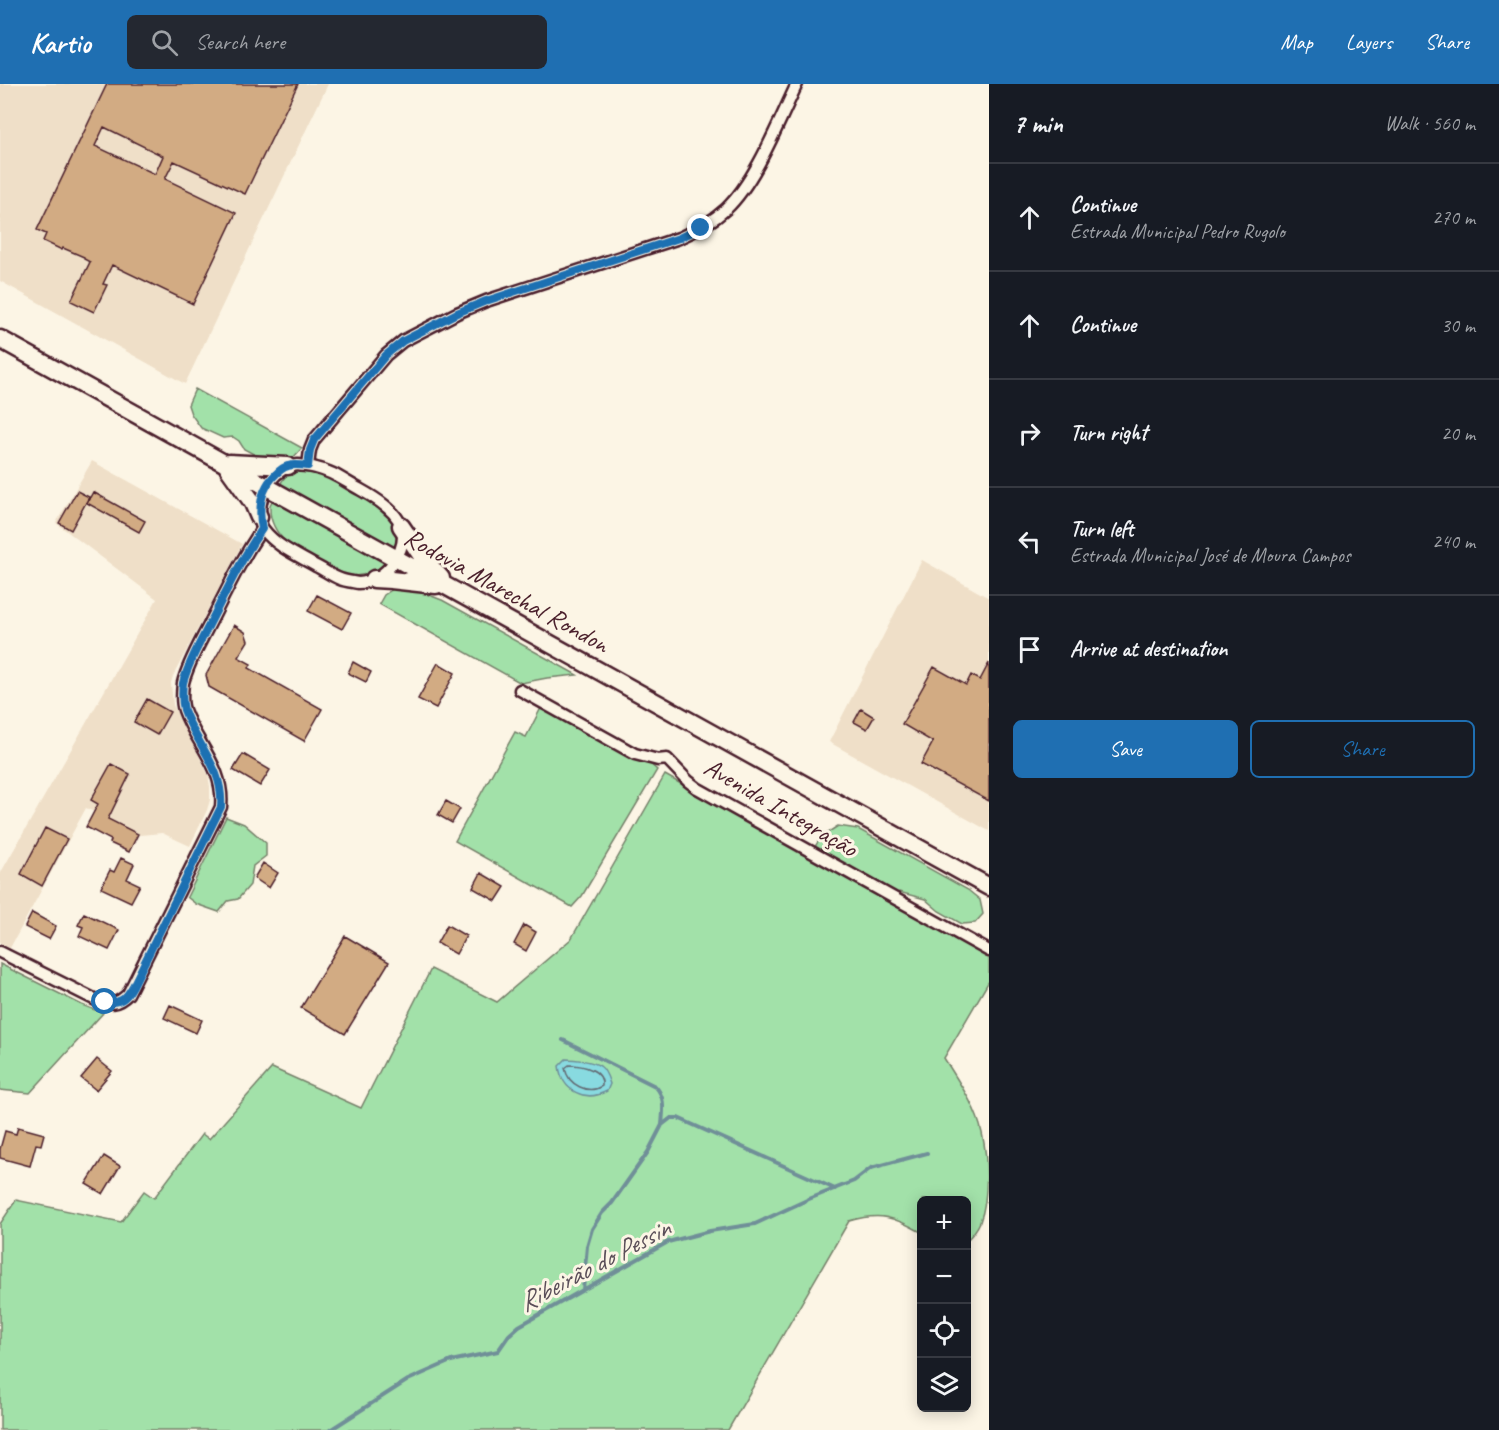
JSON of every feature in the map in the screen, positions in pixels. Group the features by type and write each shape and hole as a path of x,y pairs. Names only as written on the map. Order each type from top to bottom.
{"main road":[{"name":"Rodovia Marechal Rondon","path":"0,339 989,887"},
{"path":"224,462 288,466"},
{"path":"224,462 253,503 261,523"},
{"path":"401,526 423,558 449,587"},
{"path":"374,579 449,587"}],"street":[{"path":"308,466 314,440 386,355 403,341 486,301 679,238 701,228 715,218 728,207 760,161 797,84"},
{"path":"0,952 96,1000 114,1003 121,1001 133,986 221,807 222,794 218,777 183,708 182,693 194,655 261,523 262,496 272,478 288,466 298,465 330,473 378,500 396,515 403,537 396,558 386,571 374,579 359,583 340,579 280,545 261,523"},
{"name":"Avenida Integração","path":"520,690 635,754 658,760 667,759 697,788 989,951"}],"shaded area":[{"path":"0,84 328,84 185,384 0,281"},
{"path":"92,461 242,544 171,683 173,705 208,774 210,800 190,846 162,833 140,835 86,808 10,948 0,943 0,874 157,599 56,523"},
{"path":"922,560 989,598 989,831 829,742"}],"green space":[{"path":"195,389 302,448 292,459 261,458 244,449 233,437 223,438 201,428 191,414 188,405"},
{"path":"301,469 328,476 387,512 397,532 397,541 382,567 367,574 355,576 343,574 287,543 280,535 272,521 270,505 285,477"},
{"path":"393,589 412,590 442,600 577,675 521,683 379,604 384,595"},
{"path":"541,708 648,762 657,770 582,896 572,907 455,841 515,732 526,737"},
{"path":"665,775 812,857 818,842 838,826 858,829 968,890 980,900 983,914 975,923 962,924 939,911 925,899 899,892 891,901 989,955 989,981 944,1058 966,1094 982,1133 987,1178 986,1190 983,1212 973,1234 971,1236 971,1196 917,1196 917,1230 887,1218 870,1217 849,1221 728,1430 0,1430 0,1224 16,1200 121,1222 144,1191 154,1198 202,1134 209,1139 272,1068 361,1108 431,969 497,1002 571,939"},
{"path":"226,817 244,824 266,843 266,856 253,866 250,885 238,899 228,901 219,912 196,904 187,897"},
{"path":"0,964 103,1013 30,1093 0,1090"}],"water":[{"path":"566,1059 600,1066 610,1084 607,1091 591,1096 583,1095 570,1088 561,1075 559,1066"}],"building":[{"path":"107,84 298,84 245,194 174,161 165,179 236,213 193,304 112,265 103,284 107,285 94,312 71,301 90,262 84,257 43,241 46,234 37,230","holes":["104,127 163,156 155,174 95,146"]},
{"path":"77,491 89,497 71,530 59,523"},
{"path":"93,492 145,521 139,532 87,503"},
{"path":"317,595 351,613 342,629 308,611"},
{"path":"234,625 245,632 248,641 238,657 251,664 249,668 322,709 304,741 209,687 206,675"},
{"path":"353,662 371,672 366,682 348,673"},
{"path":"438,663 455,673 436,708 418,699"},
{"path":"989,663 989,801 921,764 933,742 902,724 934,667 966,685 971,675 980,680"},
{"path":"147,699 170,712 157,735 134,722"},
{"path":"861,709 874,717 867,729 854,722"},
{"path":"243,754 270,770 260,786 233,770"},
{"path":"111,764 130,774 108,819 138,834 129,852 86,827 98,804 91,800"},
{"path":"446,801 460,809 452,823 438,815"},
{"path":"45,828 67,839 42,886 21,874"},
{"path":"121,858 134,864 127,879 140,885 131,902 101,888 110,870 114,872"},
{"path":"263,863 278,873 269,888 254,878"},
{"path":"481,873 505,887 496,901 473,888"},
{"path":"32,913 56,926 49,939 25,927"},
{"path":"84,913 119,930 109,950 79,936 83,927 78,925"},
{"path":"447,925 466,936 456,954 437,943"},
{"path":"524,925 536,932 526,951 514,944"},
{"path":"345,936 389,962 345,1034 301,1008"},
{"path":"170,1005 202,1020 196,1033 164,1018"},
{"path":"97,1059 112,1071 96,1090 81,1078"},
{"path":"18,1127 44,1134 41,1145 36,1144 30,1166 0,1158 5,1131 16,1134"},
{"path":"104,1156 120,1166 103,1194 86,1184"}],"waterway":[{"path":"563,1040 655,1086 662,1099 662,1125"},
{"path":"583,1290 587,1246 592,1229 648,1152 662,1125 671,1118 678,1118 835,1189"},
{"name":"Ribeirão do Pessin","path":"330,1430 408,1380 451,1361 498,1351 509,1335 519,1326 668,1242 710,1231 755,1224 854,1181 871,1168 927,1153"}],"route":[{"path":"105,1002 121,1001 133,986 221,807 222,794 218,777 183,708 182,693 187,671 194,655 262,529 259,517 260,506 262,496 272,478 288,466 308,466 314,440 386,355 403,341 486,301 679,238 701,228"}]}
